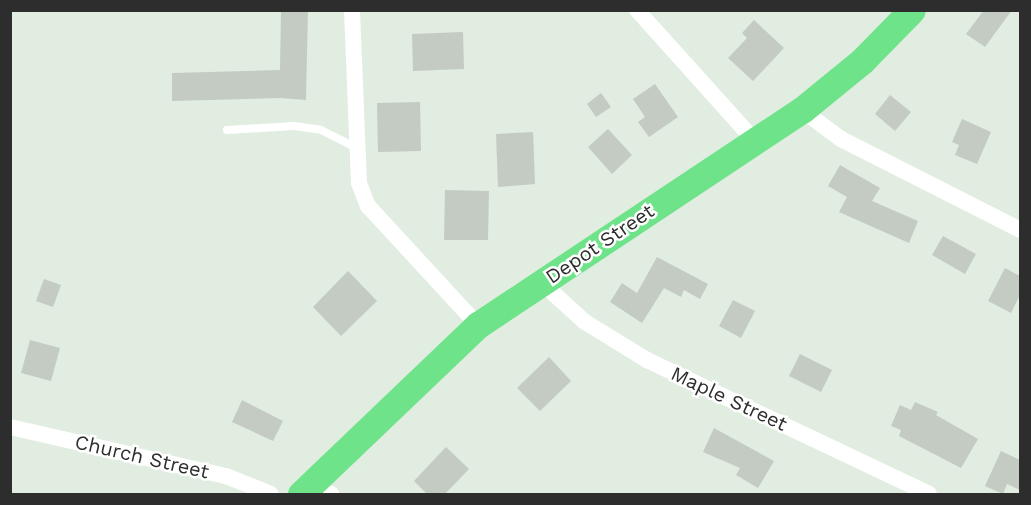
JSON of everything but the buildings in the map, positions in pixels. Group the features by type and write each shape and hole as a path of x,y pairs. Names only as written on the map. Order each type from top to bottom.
{"main road":[{"name":"Depot Street","path":"314,492 478,324 802,110 862,61 912,10"}],"street":[{"path":"352,10 359,183 368,206 478,324"},
{"path":"637,10 755,141"},
{"path":"802,110 841,139 1020,230"},
{"name":"Maple Street","path":"542,283 585,322 647,360 929,495"},
{"name":"Church Street","path":"10,427 226,476 271,495"}],"lane":[{"path":"227,130 294,126 321,130 358,148"}]}
